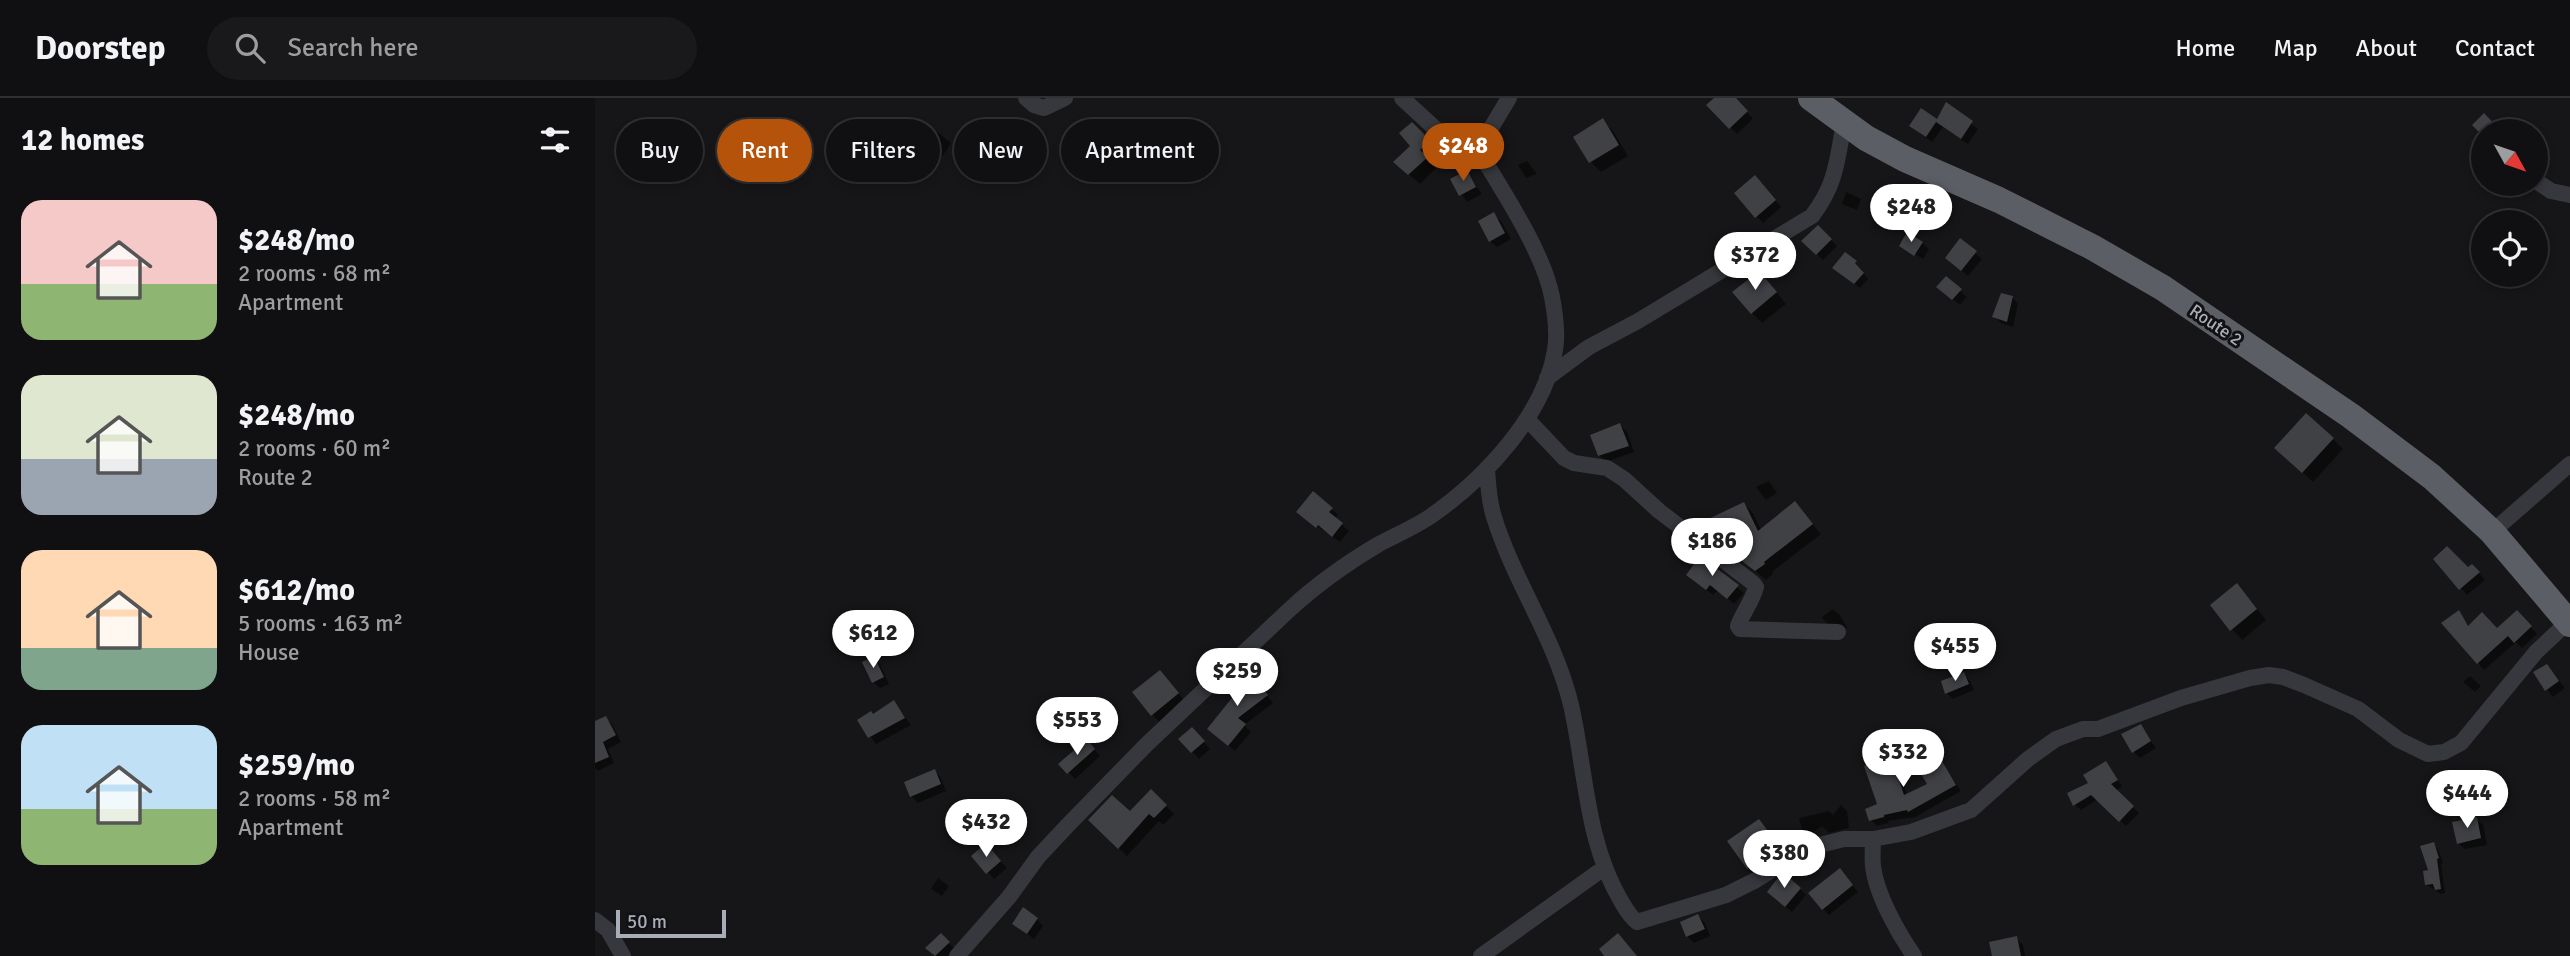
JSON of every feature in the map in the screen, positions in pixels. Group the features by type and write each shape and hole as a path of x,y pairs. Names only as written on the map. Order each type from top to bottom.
{"highway":[{"name":"Route 2","path":"1811,98 1865,138 1905,159 1999,200 2092,247 2163,288 2361,423 2432,477 2492,532 2569,623"}],"street":[{"path":"1026,98 1034,105 1044,108 1065,98"},
{"path":"957,956 1009,897 1038,857 1067,826 1146,745 1304,596 1343,566 1431,517 1487,470 1527,419 1556,348 1548,283 1512,207 1481,155 1440,133 1402,98"},
{"path":"1481,155 1485,138 1509,98"},
{"path":"1546,378 1589,347 1638,321 1812,216 1826,198 1833,181 1844,123"},
{"path":"2548,189 2570,195"},
{"path":"1527,419 1564,458 1574,463 1607,468 1624,479 1659,511 1753,583 1755,592 1741,618 1738,626 1740,629 1838,632"},
{"path":"2492,532 2570,464"},
{"path":"1487,470 1494,516 1504,544 1554,650 1570,703 1593,834 1604,868 1633,920 1641,922 1665,912 1725,895 1756,880 1808,848 1844,839 1873,839 1911,832 1971,810 2028,759 2056,738 2066,734 2083,729 2098,729 2181,698 2269,675 2283,677 2358,709 2399,740 2428,754 2444,752 2461,743 2536,652 2569,623"},
{"path":"1873,839 1873,868 1879,891 1904,942 1914,956"},
{"path":"1481,956 1604,868"},
{"path":"595,920 608,930 623,956"}],"building":[{"path":"1714,98 1736,98 1748,111 1729,129 1706,105"},
{"path":"1946,102 1973,121 1961,139 1936,122 1926,137 1909,126 1921,108 1937,119"},
{"path":"2484,113 2490,119 2478,119"},
{"path":"1603,118 1619,145 1589,163 1573,137"},
{"path":"1412,122 1431,141 1420,150 1428,157 1408,175 1393,162 1410,146 1399,133"},
{"path":"1467,170 1476,187 1459,196 1450,179"},
{"path":"1755,175 1776,200 1755,218 1734,193"},
{"path":"1494,212 1505,233 1489,242 1478,221"},
{"path":"1818,225 1832,239 1816,255 1801,241"},
{"path":"1907,232 1923,242 1914,256 1899,246"},
{"path":"1960,238 1977,251 1961,271 1945,258"},
{"path":"1845,252 1857,261 1855,263 1864,273 1854,284 1832,268"},
{"path":"1759,271 1777,292 1751,314 1732,292"},
{"path":"1946,276 1962,289 1952,300 1936,287"},
{"path":"2001,293 2013,296 2007,322 1992,317"},
{"path":"2306,413 2334,438 2302,473 2274,448"},
{"path":"1620,423 1629,446 1598,456 1590,435"},
{"path":"1313,491 1333,508 1329,512 1343,523 1332,537 1296,512"},
{"path":"1795,501 1813,524 1755,571 1705,533 1700,523 1744,502 1758,531"},
{"path":"2447,546 2468,567 2472,564 2480,572 2459,590 2433,559"},
{"path":"1700,556 1739,585 1727,599 1710,585 1706,590 1686,575"},
{"path":"2237,583 2257,609 2230,631 2210,605"},
{"path":"2459,610 2468,626 2482,612 2497,628 2517,610 2532,626 2514,643 2508,636 2477,664 2441,623"},
{"path":"876,632 883,645 865,654 859,640"},
{"path":"874,656 884,677 872,683 862,662"},
{"path":"2547,664 2559,681 2545,691 2533,672"},
{"path":"1160,670 1179,693 1151,716 1132,692"},
{"path":"1248,670 1268,695 1238,718 1246,724 1228,746 1207,729 1235,694 1228,685"},
{"path":"1964,672 1969,684 1945,694 1941,681"},
{"path":"894,700 905,718 868,738 857,720 871,711 873,714"},
{"path":"606,716 616,735 603,742 609,757 595,763 595,721"},
{"path":"2141,724 2151,741 2132,753 2121,734"},
{"path":"1192,727 1205,741 1191,753 1178,739"},
{"path":"1087,739 1095,749 1067,774 1058,764"},
{"path":"1892,759 1904,795 1927,784 1921,774 1942,761 1956,785 1908,812 1907,810 1884,815 1869,821 1865,809 1877,804 1864,766"},
{"path":"2106,761 2118,780 2111,784 2134,806 2119,822 2091,795 2073,806 2067,793 2088,783 2083,775"},
{"path":"935,769 941,784 910,797 904,782"},
{"path":"1151,789 1167,805 1154,818 1149,814 1118,849 1088,820 1112,795 1130,811"},
{"path":"1000,801 1016,818 998,834 982,817"},
{"path":"2477,817 2481,838 2457,844 2452,822"},
{"path":"1759,819 1779,846 1747,869 1727,841"},
{"path":"2434,842 2439,858 2441,889 2435,890 2433,884 2425,885 2423,871 2428,870 2420,846"},
{"path":"986,843 1001,861 986,874 971,856"},
{"path":"1840,868 1853,885 1822,910 1808,893"},
{"path":"1785,874 1801,888 1785,907 1767,892 1777,879"},
{"path":"1023,907 1038,918 1027,934 1012,924"},
{"path":"1698,914 1705,929 1686,937 1680,922"},
{"path":"941,933 950,942 935,956 925,948"},
{"path":"1618,933 1637,956 1604,956 1599,949"},
{"path":"2017,936 2021,956 1992,956 1989,942"}]}
